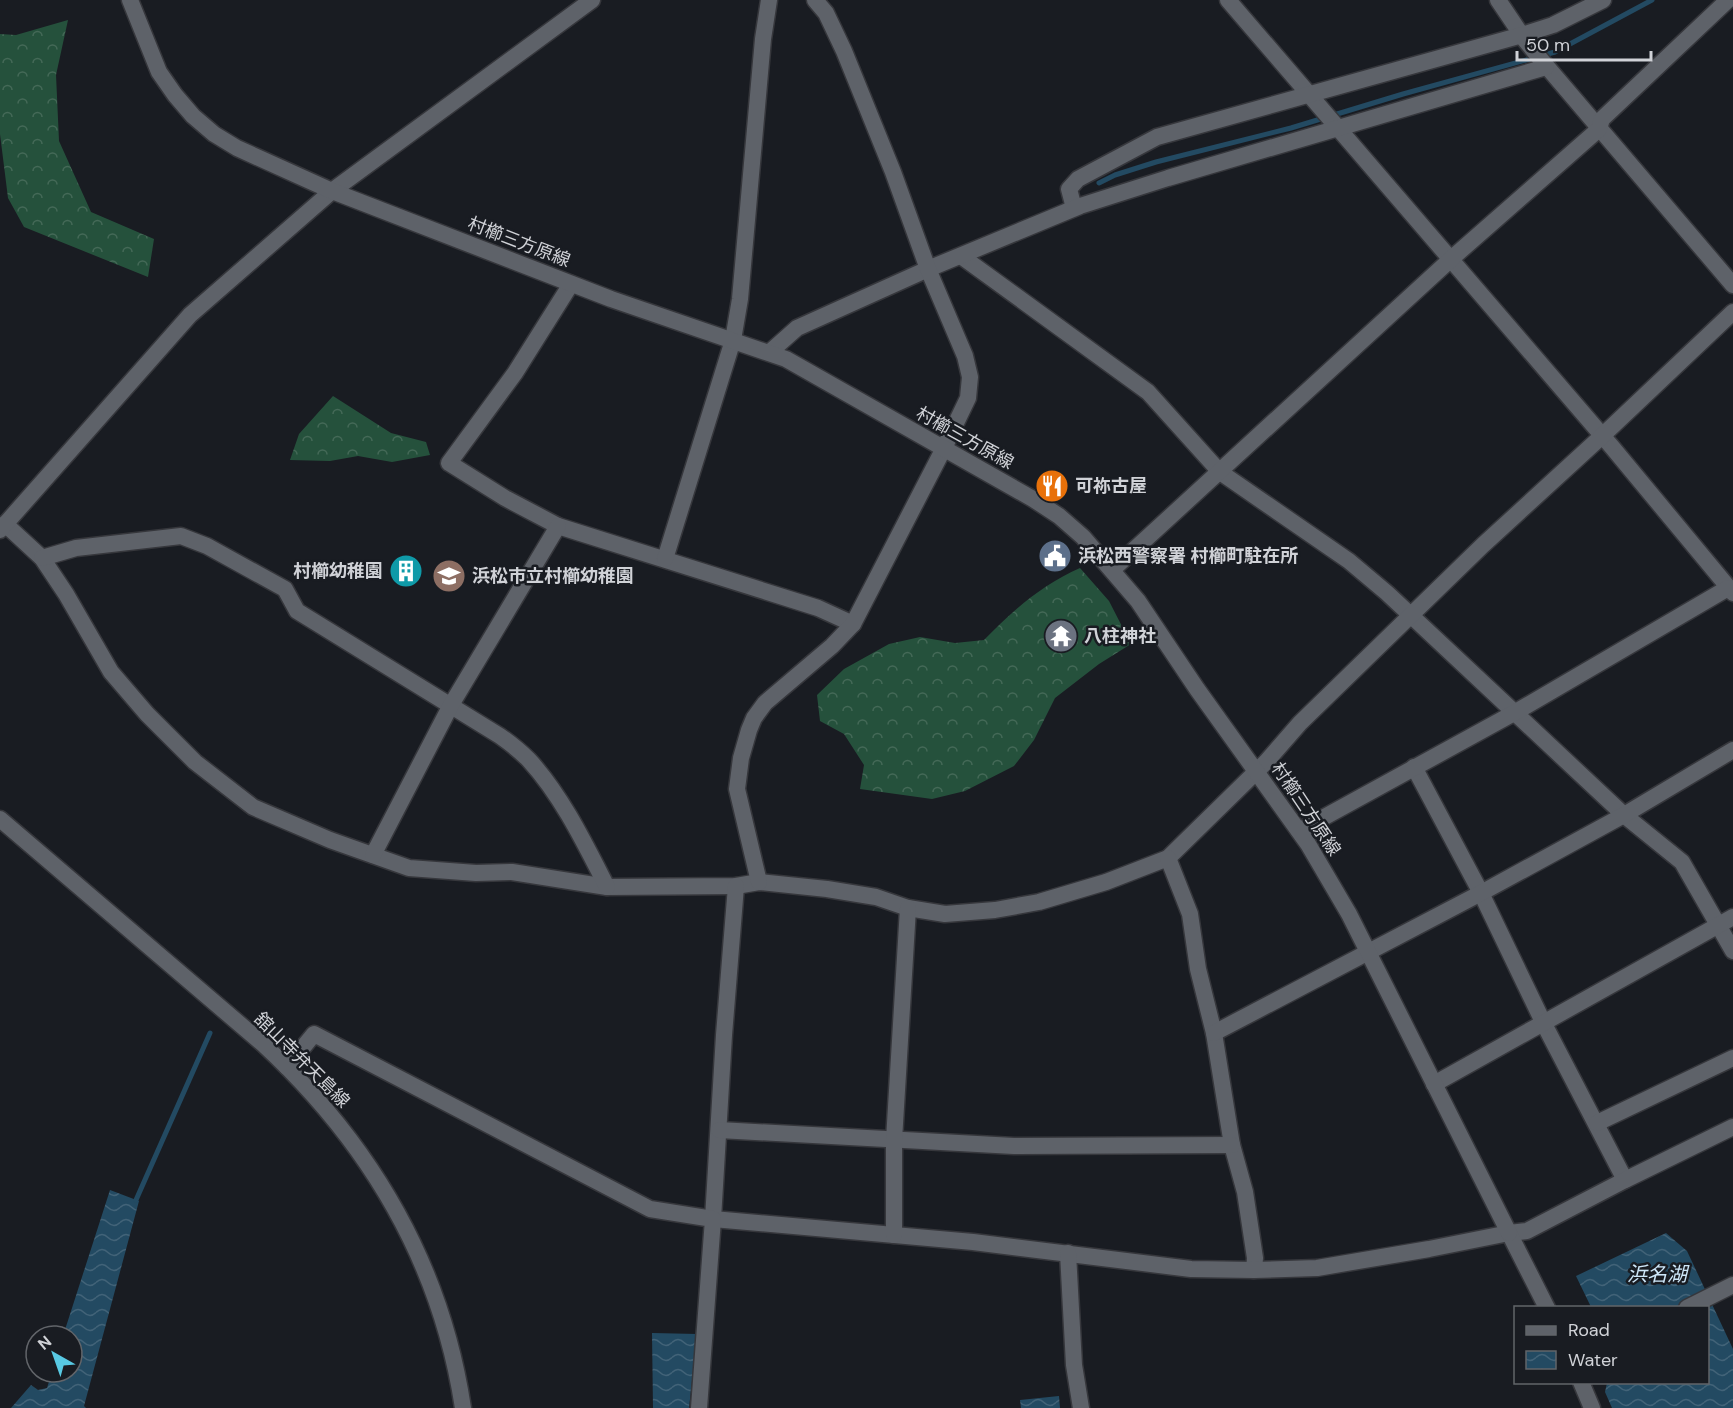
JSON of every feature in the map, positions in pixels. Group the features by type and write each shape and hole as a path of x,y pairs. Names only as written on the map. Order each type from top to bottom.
{"street":[{"name":"村櫛三方原線","path":"130,0 159,72 175,95 193,116 214,134 237,148 332,191 571,284 652,314 770,352 1034,499 1059,516 1083,537 1149,615 1197,688 1299,831 1333,886 1368,951 1546,1306"},
{"path":"592,0 332,191 190,315 3,527 42,558 66,594 111,672 147,714 195,762 253,807 330,840 409,868 476,873 512,872 607,887 736,886 759,882 827,888 876,897 908,908 945,914 995,910 1038,902 1106,882 1168,858 1266,762 1300,723 1483,545 1733,312"},
{"path":"665,560 733,340 740,299 763,39 769,0"},
{"path":"759,882 737,789 741,758 749,729 765,703 832,646 853,624 968,398 970,376 965,356 928,269 893,172 844,51 826,13 815,0"},
{"path":"1228,0 1731,590 1299,831"},
{"path":"1498,0 1523,38 1544,64 1733,285"},
{"path":"1074,208 1069,189 1078,178 1157,137 1313,98 1523,38 1602,0"},
{"path":"1112,570 1451,259 1599,129 1602,119 1728,0"},
{"path":"770,352 796,328 928,269 1074,208 1544,64"},
{"path":"961,256 1148,392 1220,472 1349,561 1411,615 1624,815 1682,862 1726,921 1733,951"},
{"path":"571,284 515,373 449,462 505,498 558,526 818,608 853,624"},
{"path":"373,855 451,705 558,526"},
{"path":"42,558 76,548 181,536 207,546 285,589 297,611 500,736 527,758 547,783 586,845 607,887"},
{"path":"1214,1033 1481,893 1624,815 1733,750"},
{"path":"1414,767 1481,893 1544,1024 1625,1180"},
{"name":"舘山寺弁天島線","path":"0,819 287,1067 345,1131 393,1204 413,1242 444,1323 456,1365 464,1408"},
{"path":"1168,858 1190,914 1198,969 1214,1033 1232,1145 1245,1192 1255,1258 1254,1270"},
{"path":"699,1408 736,886"},
{"path":"894,1234 894,1140 908,908"},
{"path":"1434,1084 1726,921"},
{"path":"287,1067 314,1034 650,1209 713,1219 894,1234 1191,1269 1317,1268 1527,1231 1733,1127"},
{"path":"1597,1123 1733,1058"},
{"path":"719,1131 1014,1146 1232,1145"},
{"path":"1068,1253 1074,1365 1081,1408"},
{"path":"1691,1306 1732,1286"},
{"path":"1581,1384 1592,1408"}],"green space":[{"path":"68,20 56,75 59,141 91,212 154,239 148,277 24,227 8,198 0,134 0,34 16,35"},
{"path":"333,396 391,433 426,442 430,455 392,462 358,456 330,461 290,460 299,434"},
{"path":"1080,568 1109,601 1131,644 1099,664 1055,698 1034,740 1014,766 965,791 932,799 860,789 864,765 844,734 820,721 817,695 844,669 889,644 920,637 955,643 984,640 1029,599 1066,574"}],"water":[{"path":"110,1190 139,1201 84,1406 86,1408 11,1408 31,1385 38,1390 47,1388 48,1384 84,1384 84,1324 67,1324"},
{"name":"浜名湖","path":"1666,1233 1687,1251 1733,1349 1733,1408 1612,1408 1605,1392 1607,1384 1709,1384 1709,1306 1591,1306 1576,1276"},
{"path":"652,1333 697,1334 689,1408 653,1408"},
{"path":"1059,1396 1060,1408 1021,1408 1020,1400"}],"waterway":[{"path":"1099,183 1115,175 1156,162 1291,128 1555,52 1652,0"},
{"path":"136,1200 210,1033"}],"place":[{"name":"可祢古屋","path":"1052,486"},
{"name":"浜松西警察署 村櫛町駐在所","path":"1055,556"},
{"name":"村櫛幼稚園","path":"406,571"},
{"name":"浜松市立村櫛幼稚園","path":"449,576"},
{"name":"八柱神社","path":"1061,636"}]}
